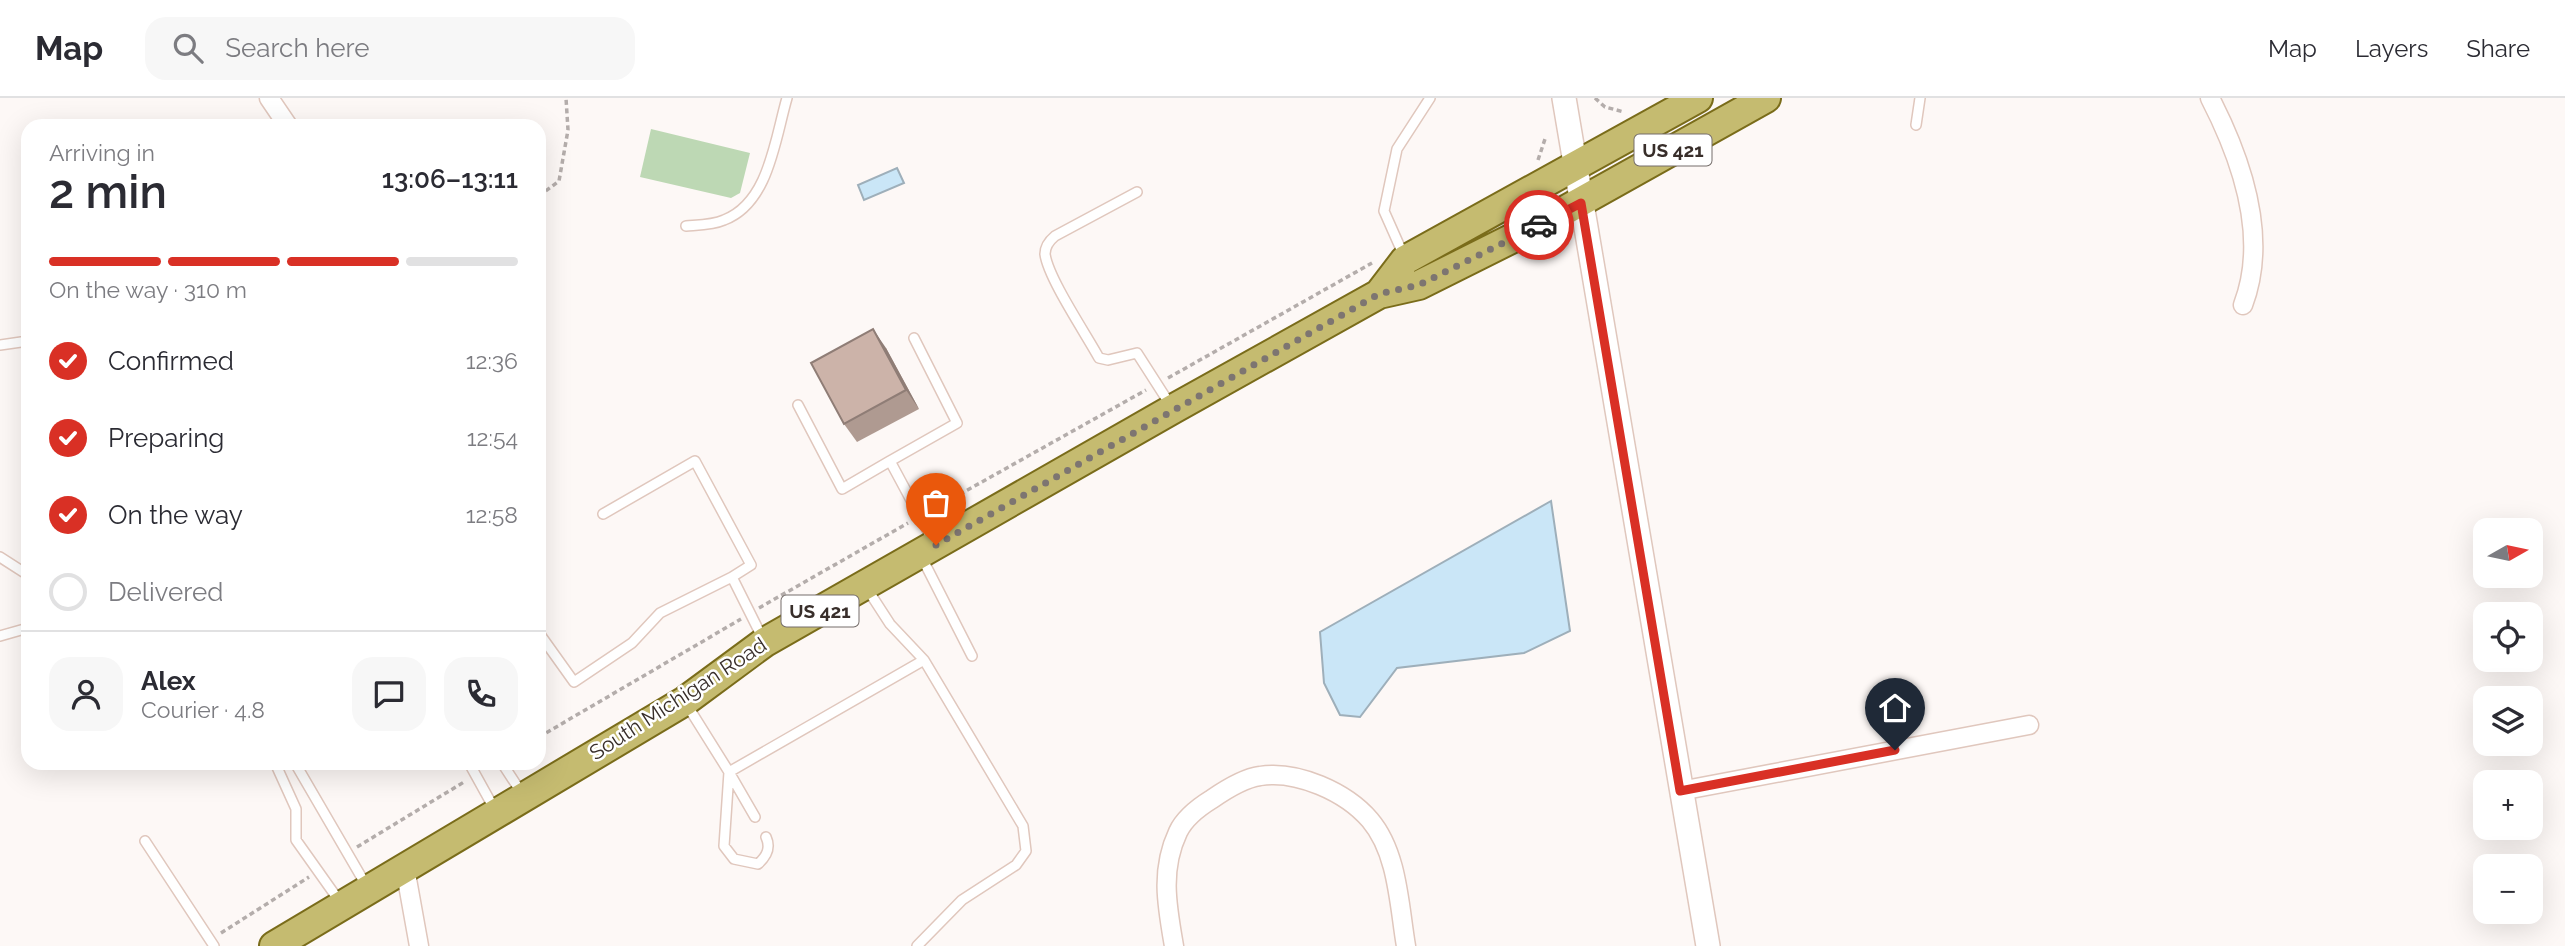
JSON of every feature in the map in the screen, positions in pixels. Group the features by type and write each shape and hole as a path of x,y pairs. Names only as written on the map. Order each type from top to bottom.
{"main road":[{"name":"South Michigan Road","path":"1379,294 1403,254 1575,166 1698,98"},
{"name":"South Michigan Road","path":"274,946 341,903 369,890 685,701 765,642 1173,409 1379,294 1419,285 1581,203 1766,98"}],"street":[{"path":"269,98 283,119"},
{"path":"1564,98 1708,946"},
{"path":"2210,98 2239,167 2254,231 2256,261 2243,305"},
{"path":"1680,791 2029,725"},
{"path":"1174,946 1166,900 1167,865 1179,830 1196,809 1224,791 1260,776 1309,780 1341,795 1370,820 1390,855 1406,946"},
{"path":"405,868 419,946"}],"lane":[{"path":"686,226 723,221 743,210 759,191 787,98"},
{"path":"1403,254 1384,211 1397,149 1430,98"},
{"path":"1916,125 1920,98"},
{"path":"1137,192 1055,236 1047,243 1045,253 1050,270 1100,358 1108,360 1138,353 1173,409"},
{"path":"798,405 842,489 957,423 914,338"},
{"path":"0,345 21,342"},
{"path":"546,643 574,682 632,643 660,613 751,565 695,461 603,514"},
{"path":"890,461 919,517 928,550 972,656"},
{"path":"0,557 21,570"},
{"path":"732,577 765,642"},
{"path":"865,585 890,624 924,660 1023,826 1027,840 1026,851 1016,865 962,900 917,946"},
{"path":"1,634 21,630"},
{"path":"729,772 924,660"},
{"path":"685,701 755,817"},
{"path":"278,770 296,809 296,840 341,903"},
{"path":"299,770 369,890"},
{"path":"473,770 497,813"},
{"path":"507,770 524,796"},
{"path":"729,772 724,846 734,859 758,864 767,855 766,836"},
{"path":"145,841 214,946"}],"path":[{"path":"546,191 559,181 568,130 566,98"},
{"path":"1595,98 1612,110 1633,111"},
{"path":"1537,162 1546,136"},
{"path":"546,733 919,517 1157,384 1403,254"}],"green space":[{"path":"651,129 750,153 740,193 731,198 640,177"}],"water":[{"path":"897,168 904,183 864,200 858,185"},
{"path":"1551,501 1570,631 1524,653 1397,668 1360,717 1340,715 1324,683 1320,632"}],"building":[{"path":"873,329 906,390 844,424 811,363"}],"way so far":[{"path":"936,545 1379,294 1419,285 1539,225"}],"route":[{"path":"1539,225 1581,203 1680,791 1895,750"}]}
